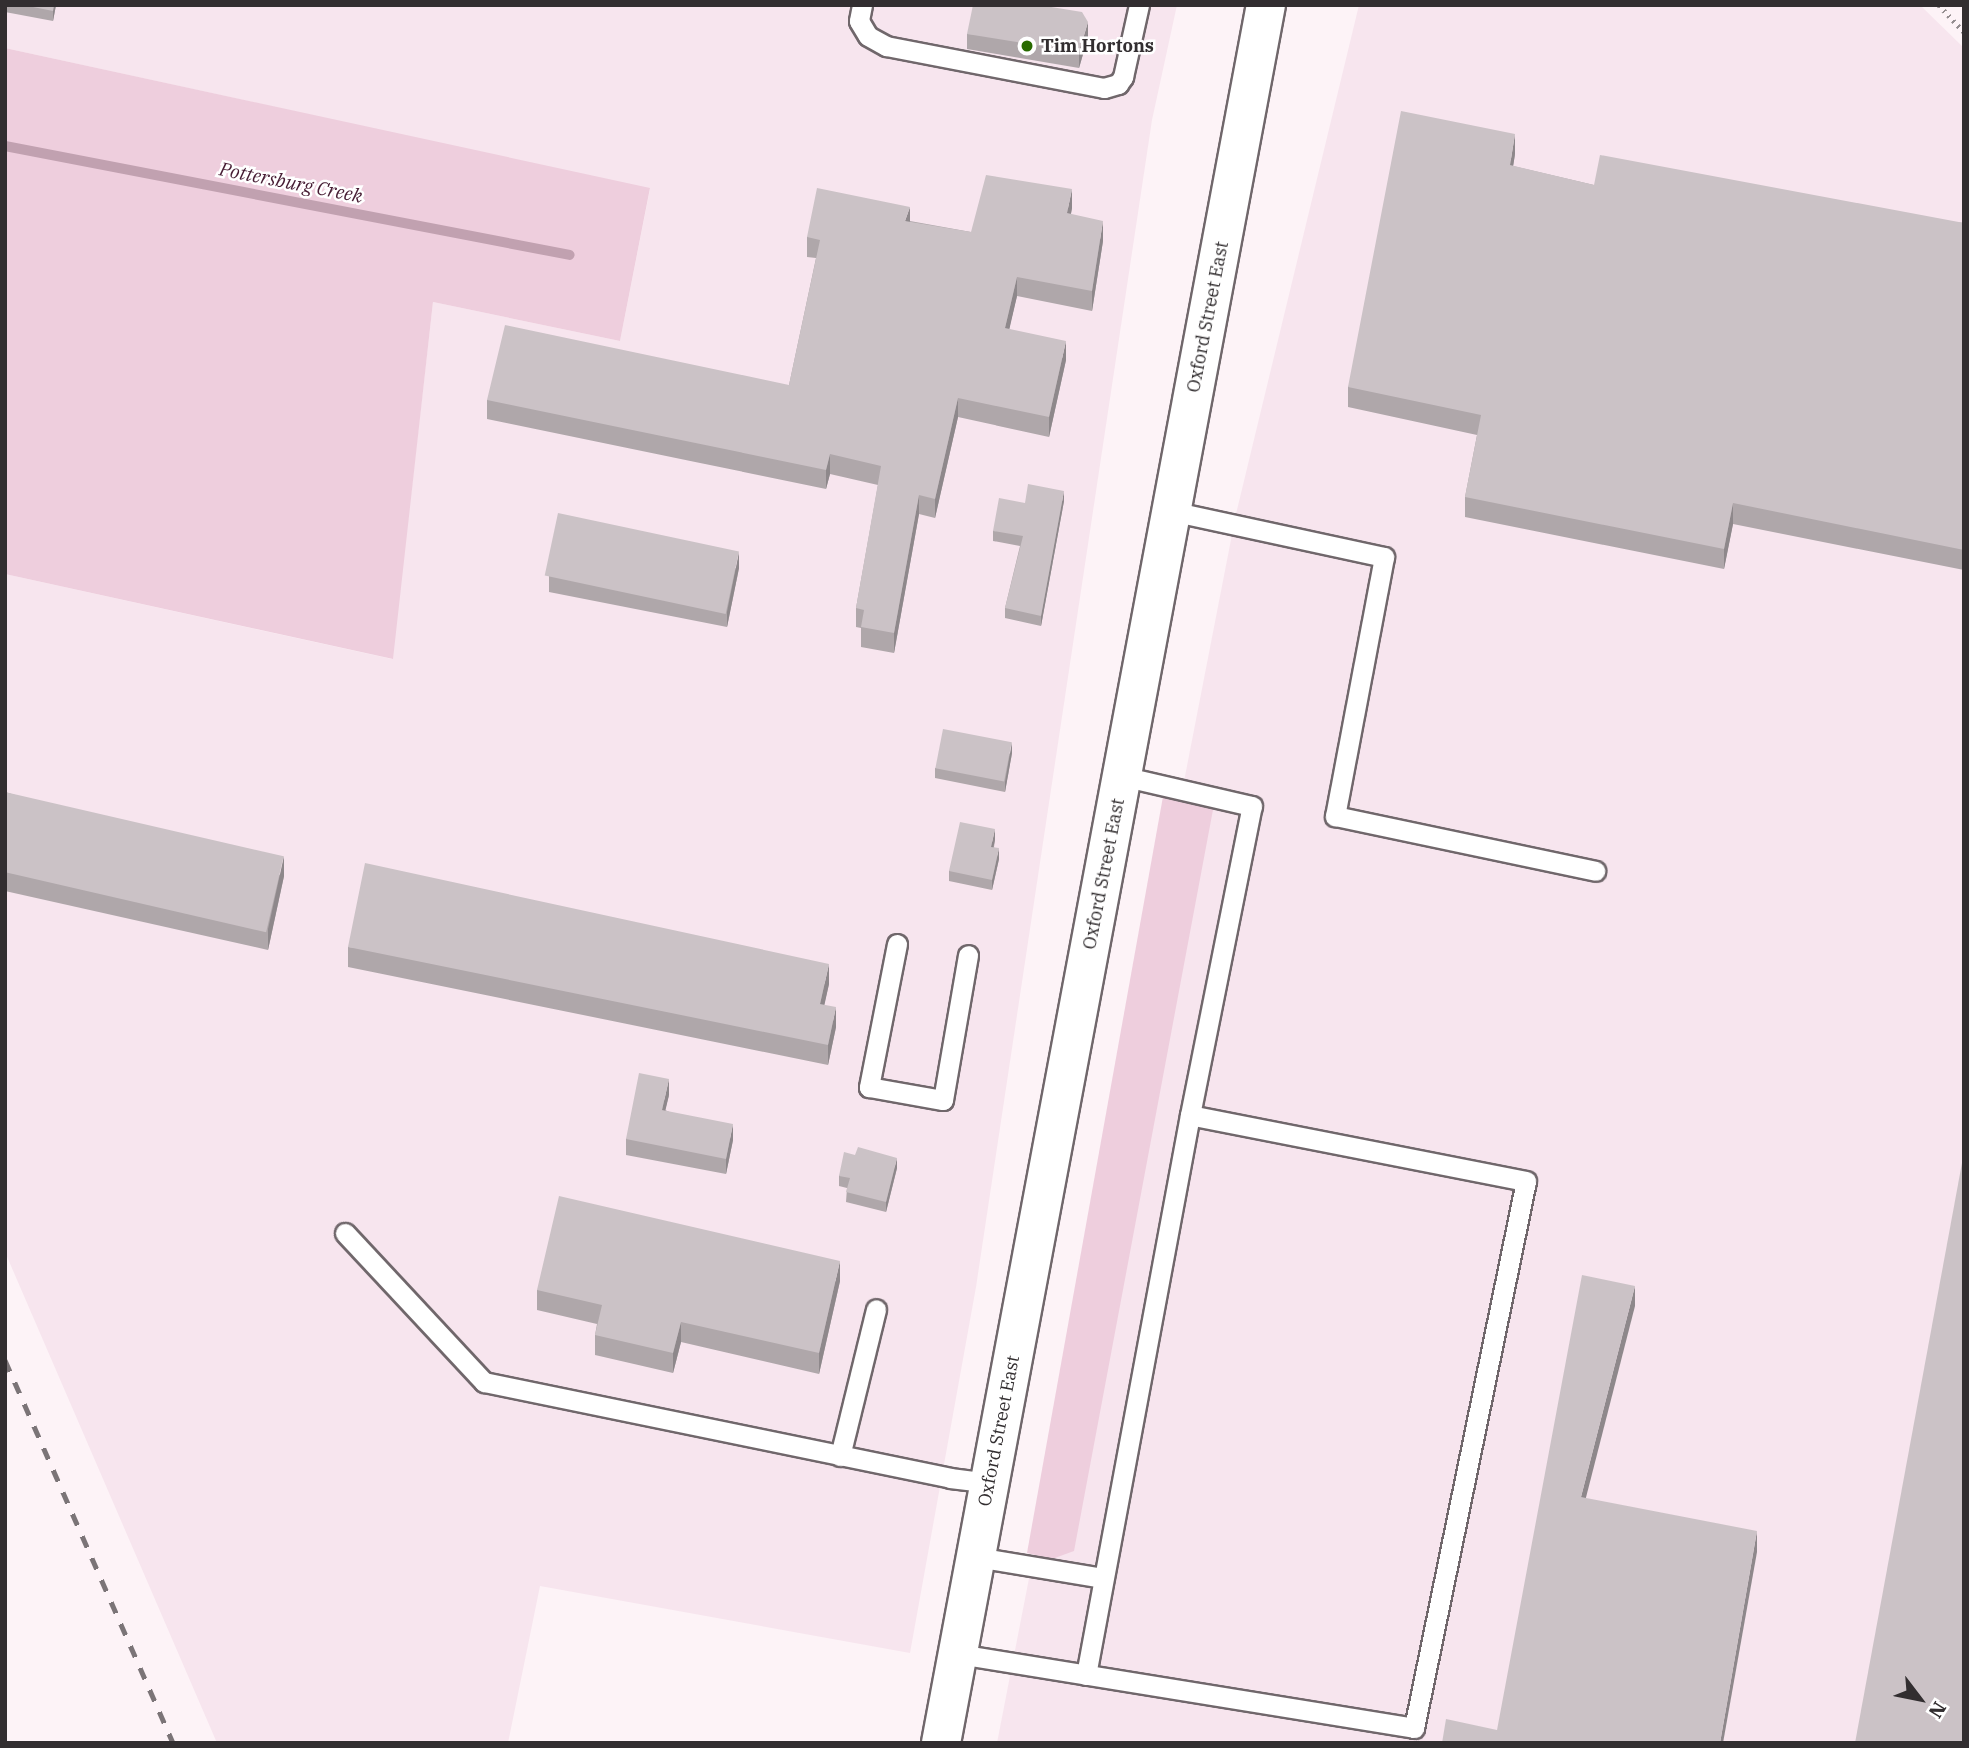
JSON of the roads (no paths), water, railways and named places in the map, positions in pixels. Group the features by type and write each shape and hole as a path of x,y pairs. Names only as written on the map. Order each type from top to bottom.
{"main road":[{"name":"Oxford Street East","path":"941,1743 1266,5"}],"lane":[{"path":"862,5 859,21 868,36 886,46 1104,88 1118,84 1123,77 1139,5"},
{"path":"1171,511 1384,557 1335,816 1595,870"},
{"path":"1086,1675 1190,1115 1252,806 1122,776"},
{"path":"897,944 869,1087 943,1100 968,956"},
{"path":"958,1654 1414,1728 1526,1181 1190,1115"},
{"path":"345,1233 484,1382 840,1456 990,1483"},
{"path":"840,1456 876,1309"},
{"path":"976,1557 1103,1578"}],"waterway":[{"name":"Pottersburg Creek","path":"5,146 570,255"}],"railway":[{"path":"5,1360 173,1743"}],"place":[{"name":"Tim Hortons","path":"1027,46"}]}
